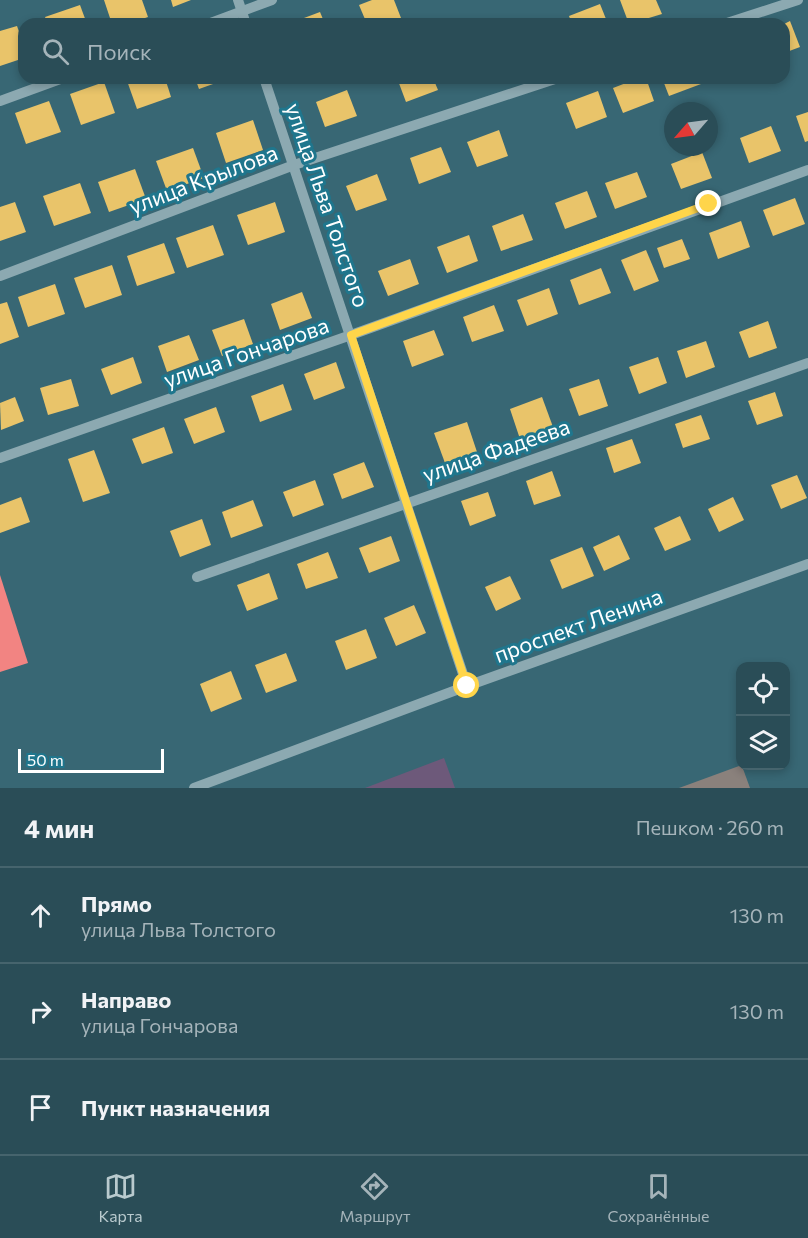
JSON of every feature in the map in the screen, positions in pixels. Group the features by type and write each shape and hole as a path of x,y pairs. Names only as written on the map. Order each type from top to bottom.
{"street":[{"path":"238,0 244,18"},
{"path":"224,18 272,0"},
{"path":"742,18 798,0"},
{"path":"0,101 47,84"},
{"name":"улица Льва Толстого","path":"266,84 467,686"},
{"name":"улица Крылова","path":"0,276 294,165 540,84"},
{"name":"улица Гончарова","path":"0,458 351,335 808,170"},
{"name":"улица Фадеева","path":"197,576 808,363"},
{"name":"проспект Ленина","path":"194,788 467,686 808,564"}],"building: Жильё":[{"path":"104,0 142,0 148,17 145,18 110,18"},
{"path":"171,0 191,0 173,7"},
{"path":"372,0 394,0 401,18 364,18 359,5"},
{"path":"620,0 656,0 662,14 649,18 627,18"},
{"path":"600,4 606,18 570,18 569,16"},
{"path":"80,5 85,18 45,18"},
{"path":"320,12 322,18 304,18"},
{"path":"790,21 800,47 790,51"},
{"path":"17,26 18,29 18,60 0,66 0,31"},
{"path":"105,84 115,113 81,125 70,94"},
{"path":"128,84 167,84 171,97 137,109"},
{"path":"197,84 213,84 199,89"},
{"path":"399,84 436,84 438,90 406,102"},
{"path":"623,84 648,84 654,101 623,113 613,88"},
{"path":"664,84 701,84 669,96"},
{"path":"347,90 357,116 325,127 316,102"},
{"path":"598,91 607,117 576,129 566,103"},
{"path":"49,101 61,132 26,144 15,113"},
{"path":"808,112 808,141 805,142 796,116"},
{"path":"253,120 263,150 226,163 216,133"},
{"path":"771,126 781,151 749,163 740,138"},
{"path":"499,130 508,156 477,167 467,142"},
{"path":"441,147 451,172 419,184 410,158"},
{"path":"193,148 204,178 167,191 156,161"},
{"path":"692,156 704,156 712,178 681,189 671,164"},
{"path":"135,169 146,199 109,212 98,182"},
{"path":"637,172 647,197 615,209 605,183"},
{"path":"377,174 387,200 356,211 346,186"},
{"path":"80,183 91,213 54,226 43,196"},
{"path":"587,191 597,217 565,229 555,203"},
{"path":"795,198 805,224 773,236 763,210"},
{"path":"15,202 26,232 0,241 0,207"},
{"path":"275,202 285,232 248,245 237,215"},
{"path":"523,214 533,240 501,251 492,226"},
{"path":"741,221 750,247 718,259 709,233"},
{"path":"213,225 224,255 187,268 176,238"},
{"path":"469,235 478,261 447,273 437,247"},
{"path":"682,239 690,259 664,268 657,248"},
{"path":"164,243 175,273 137,286 127,256"},
{"path":"646,250 659,281 634,291 621,260"},
{"path":"410,259 419,284 388,296 378,271"},
{"path":"112,265 122,295 85,308 74,278"},
{"path":"601,268 611,293 579,305 570,280"},
{"path":"55,284 65,314 28,327 18,297"},
{"path":"549,288 558,314 527,326 517,300"},
{"path":"302,292 312,318 280,330 271,304"},
{"path":"7,302 19,337 0,344 0,304"},
{"path":"494,305 504,331 472,342 463,317"},
{"path":"244,319 253,344 222,356 212,330"},
{"path":"768,321 777,348 749,358 739,332"},
{"path":"434,330 444,355 412,367 403,341"},
{"path":"189,335 199,360 167,372 158,346"},
{"path":"706,341 715,367 686,378 677,351"},
{"path":"133,357 142,383 111,395 101,369"},
{"path":"658,357 667,383 639,394 629,367"},
{"path":"336,362 345,388 314,400 304,374"},
{"path":"71,379 79,406 48,415 40,388"},
{"path":"599,379 608,406 579,416 569,389"},
{"path":"283,384 292,410 260,422 251,396"},
{"path":"775,392 783,416 757,425 748,401"},
{"path":"15,397 24,421 1,430 0,403"},
{"path":"542,397 553,427 520,439 510,409"},
{"path":"216,407 225,432 194,444 184,419"},
{"path":"701,415 710,439 683,448 675,424"},
{"path":"467,422 477,452 445,463 434,433"},
{"path":"164,427 173,453 142,464 132,439"},
{"path":"632,439 641,463 614,473 606,448"},
{"path":"94,450 110,493 83,502 68,459"},
{"path":"364,462 374,487 342,499 333,474"},
{"path":"552,471 561,496 534,505 526,481"},
{"path":"797,475 807,498 781,509 771,485"},
{"path":"315,480 324,505 293,517 283,492"},
{"path":"488,492 496,516 470,526 461,501"},
{"path":"21,497 30,522 0,533 0,505"},
{"path":"733,497 744,520 719,532 708,509"},
{"path":"253,500 263,526 231,538 222,512"},
{"path":"680,516 691,540 665,551 654,528"},
{"path":"202,519 211,545 180,557 170,531"},
{"path":"619,535 630,559 604,571 593,547"},
{"path":"391,536 400,561 369,573 359,548"},
{"path":"582,547 594,576 562,589 550,560"},
{"path":"328,552 338,578 306,589 297,564"},
{"path":"269,573 278,599 247,611 237,585"},
{"path":"510,576 521,599 496,611 485,587"},
{"path":"414,605 426,633 396,646 384,618"},
{"path":"366,629 377,658 346,670 335,641"},
{"path":"286,653 297,681 266,693 255,665"},
{"path":"231,671 242,699 211,712 200,684"}],"building: Офисы":[{"path":"444,758 455,788 365,788"}],"building: Медицина":[{"path":"0,575 28,663 0,672"}],"building: Промзона":[{"path":"736,767 736,770 743,770 750,788 679,788"}],"route":[{"path":"467,686 351,335 709,204"}]}
